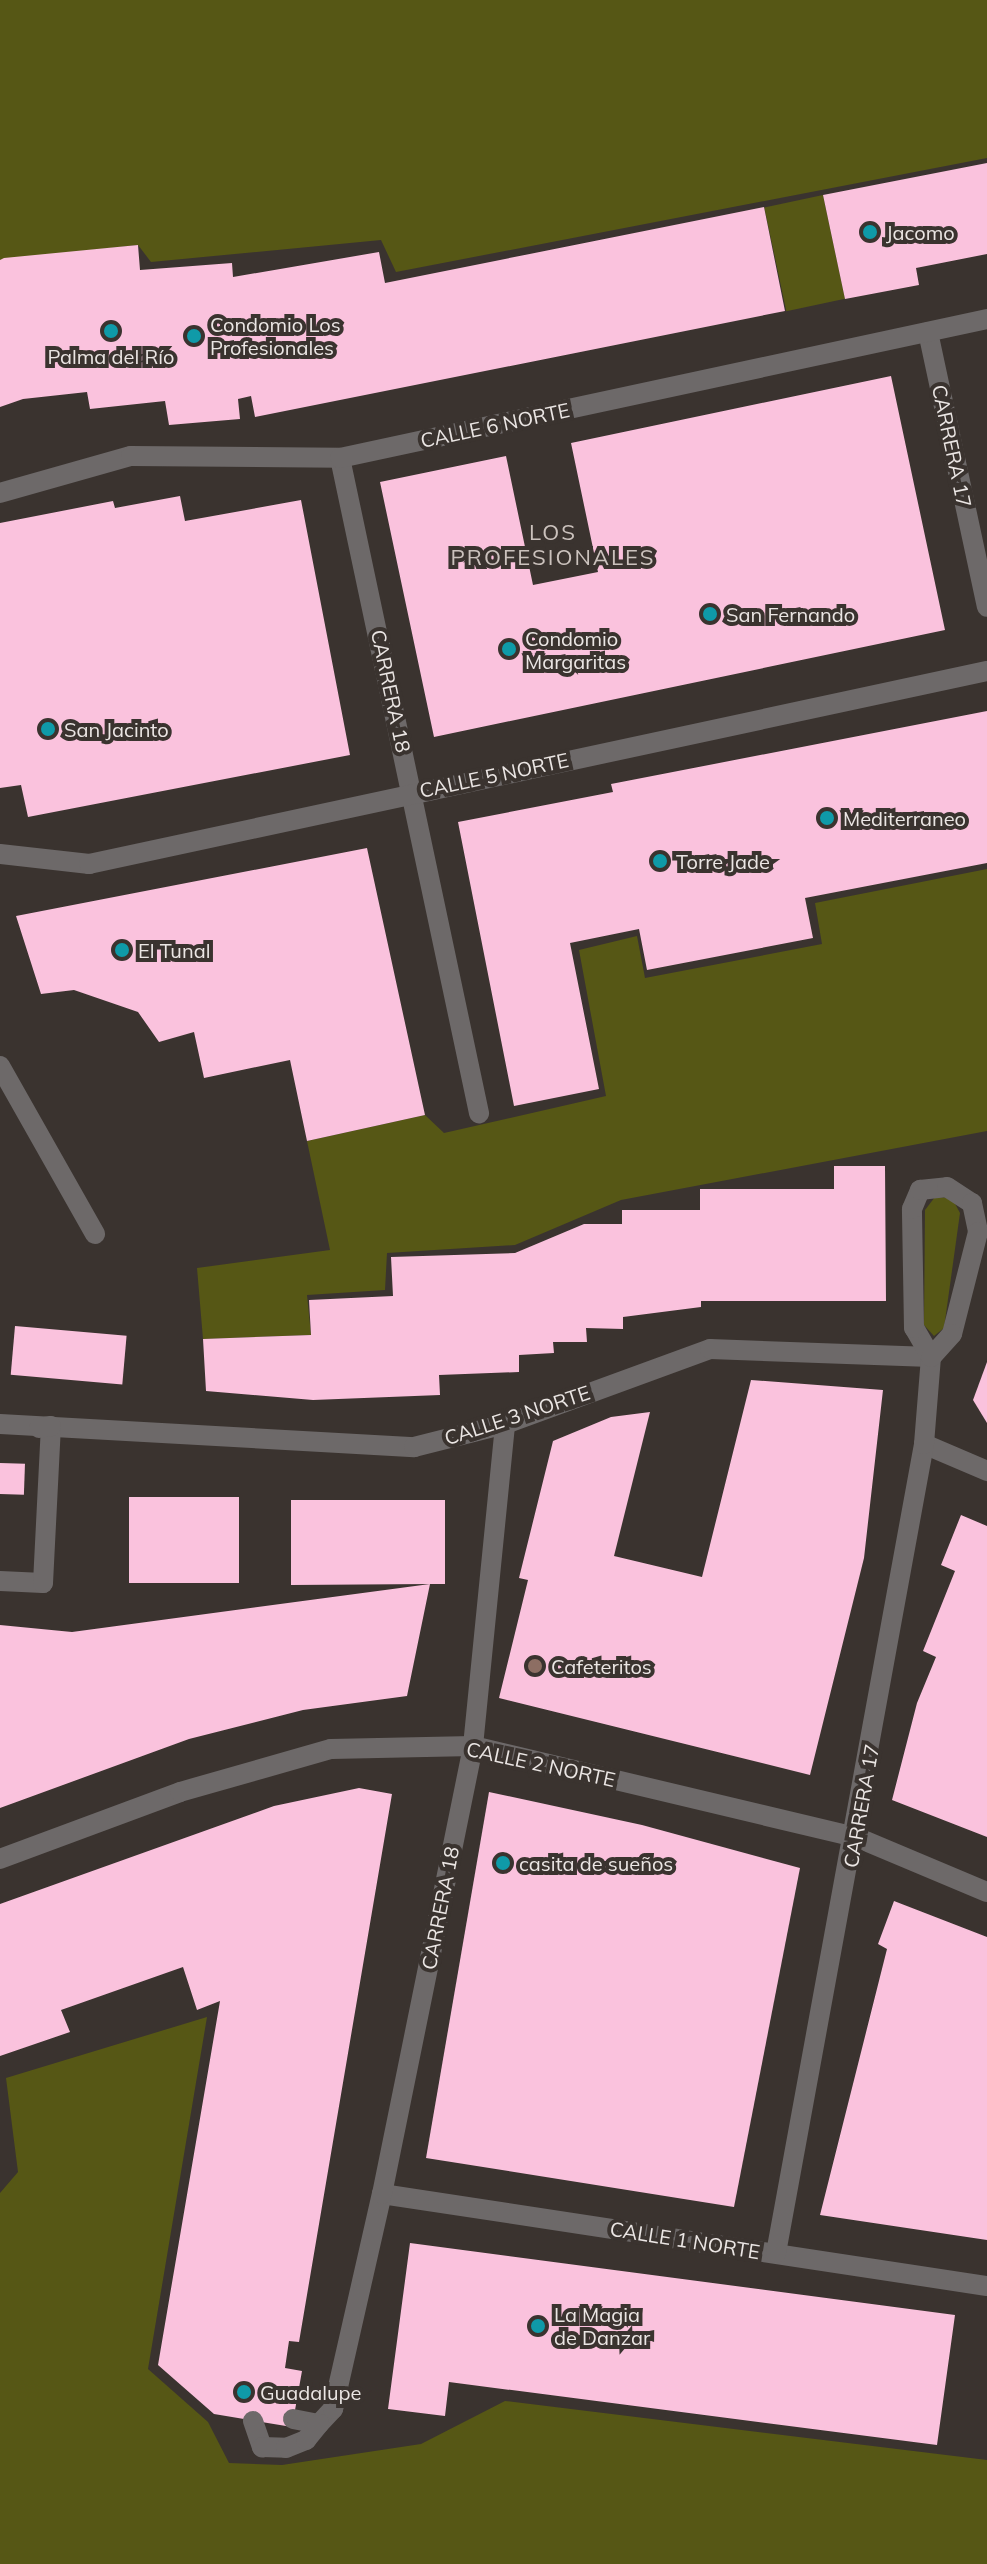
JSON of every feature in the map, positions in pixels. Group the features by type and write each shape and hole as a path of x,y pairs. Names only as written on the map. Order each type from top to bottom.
{"street":[{"name":"CALLE 6 NORTE","path":"0,493 131,456 340,458 987,319"},
{"name":"CARRERA 17","path":"928,332 987,607"},
{"name":"CARRERA 18","path":"340,458 479,1113"},
{"name":"CALLE 5 NORTE","path":"0,854 89,864 987,671"},
{"path":"0,1066 95,1234"},
{"path":"947,1187 972,1203 978,1232 952,1334 931,1357 914,1328 912,1209 920,1190 947,1187"},
{"name":"CALLE 3 NORTE","path":"0,1424 414,1447 505,1424 710,1349 931,1357"},
{"name":"CARRERA 17","path":"776,2253 856,1837 924,1444 931,1357"},
{"name":"CARRERA 18","path":"319,2424 333,2409 382,2194 473,1746 505,1424"},
{"path":"0,1435 51,1426 43,1583 0,1581"},
{"path":"924,1444 987,1471"},
{"name":"CALLE 2 NORTE","path":"0,1859 180,1792 331,1749 473,1746 856,1837 987,1892"},
{"name":"CALLE 1 NORTE","path":"382,2194 987,2286"},
{"path":"253,2421 262,2447 286,2448 306,2440 319,2424 293,2419"}],"shaded area":[{"path":"0,0 987,0 987,158 396,272 381,240 151,262 138,245 0,260"},
{"path":"823,195 845,299 786,311 764,207"},
{"path":"987,869 987,1131 621,1200 515,1245 387,1253 385,1290 307,1295 311,1335 203,1339 197,1268 330,1250 307,1141 425,1115 444,1133 606,1096 579,950 637,936 645,978 822,944 815,903"},
{"path":"935,1197 952,1198 960,1213 944,1328 934,1336 924,1325 925,1210"},
{"path":"207,2017 148,2369 208,2422 229,2463 282,2465 421,2444 505,2401 987,2460 987,2564 0,2564 0,2193 18,2172 6,2078"}],"building":[{"path":"987,163 987,254 916,268 919,285 845,299 823,195"},
{"path":"764,207 785,311 255,417 251,396 238,399 240,419 169,425 165,401 90,409 87,392 23,399 0,407 0,260 4,258 138,245 140,270 232,263 233,277 379,252 385,283"},
{"path":"891,376 945,630 434,737 380,482 506,456 533,585 598,572 571,443"},
{"path":"180,496 185,521 301,500 350,755 28,817 21,785 0,788 0,523 113,501 115,508"},
{"path":"987,711 987,863 805,898 813,938 647,970 639,929 570,943 599,1089 514,1106 458,822 613,792 611,784"},
{"path":"367,848 425,1115 307,1141 290,1060 204,1078 194,1032 159,1042 138,1012 74,990 41,994 16,916"},
{"path":"834,1166 885,1166 886,1301 701,1301 701,1307 623,1317 623,1329 586,1328 587,1342 553,1342 554,1353 519,1355 519,1372 439,1375 440,1395 313,1400 206,1391 203,1339 311,1335 309,1300 393,1296 391,1257 515,1253 584,1224 622,1224 622,1210 700,1210 700,1189 834,1189"},
{"path":"15,1326 127,1336 122,1385 11,1375"},
{"path":"987,1362 987,1423 973,1400"},
{"path":"751,1380 883,1390 864,1558 810,1775 499,1698 528,1580 519,1578 553,1441 611,1417 650,1412 614,1556 702,1577"},
{"path":"0,1463 25,1464 24,1495 0,1494"},
{"path":"129,1497 239,1497 239,1583 129,1583"},
{"path":"291,1500 445,1500 445,1584 291,1585"},
{"path":"961,1515 987,1526 987,1837 892,1800 917,1703 936,1657 923,1651 955,1571 941,1565"},
{"path":"430,1584 407,1696 303,1710 189,1739 0,1808 0,1625 72,1632"},
{"path":"359,1788 392,1794 299,2342 289,2341 285,2368 302,2371 292,2427 214,2414 158,2365 220,2001 197,2010 183,1967 61,2010 70,2032 0,2056 0,1904 274,1806"},
{"path":"489,1792 642,1825 800,1868 734,2207 426,2158"},
{"path":"894,1901 987,1937 987,2240 820,2215 887,1949 878,1944"},
{"path":"410,2243 955,2315 937,2445 449,2382 445,2416 388,2409"}],"place":[{"name":"Jacomo","path":"870,232"},
{"name":"Palma del Río","path":"111,331"},
{"name":"Condomio Los Profesionales","path":"194,336"},
{"name":"San Fernando","path":"710,614"},
{"name":"Condomio Margaritas","path":"509,649"},
{"name":"San Jacinto","path":"48,729"},
{"name":"Mediterraneo","path":"827,818"},
{"name":"Torre Jade","path":"660,861"},
{"name":"El Tunal","path":"122,950"},
{"name":"Cafeteritos","path":"535,1666"},
{"name":"casita de sueños","path":"503,1863"},
{"name":"La Magia de Danzar","path":"538,2326"},
{"name":"Guadalupe","path":"244,2392"}],"district":[{"name":"LOS PROFESIONALES","path":"553,544"}]}
